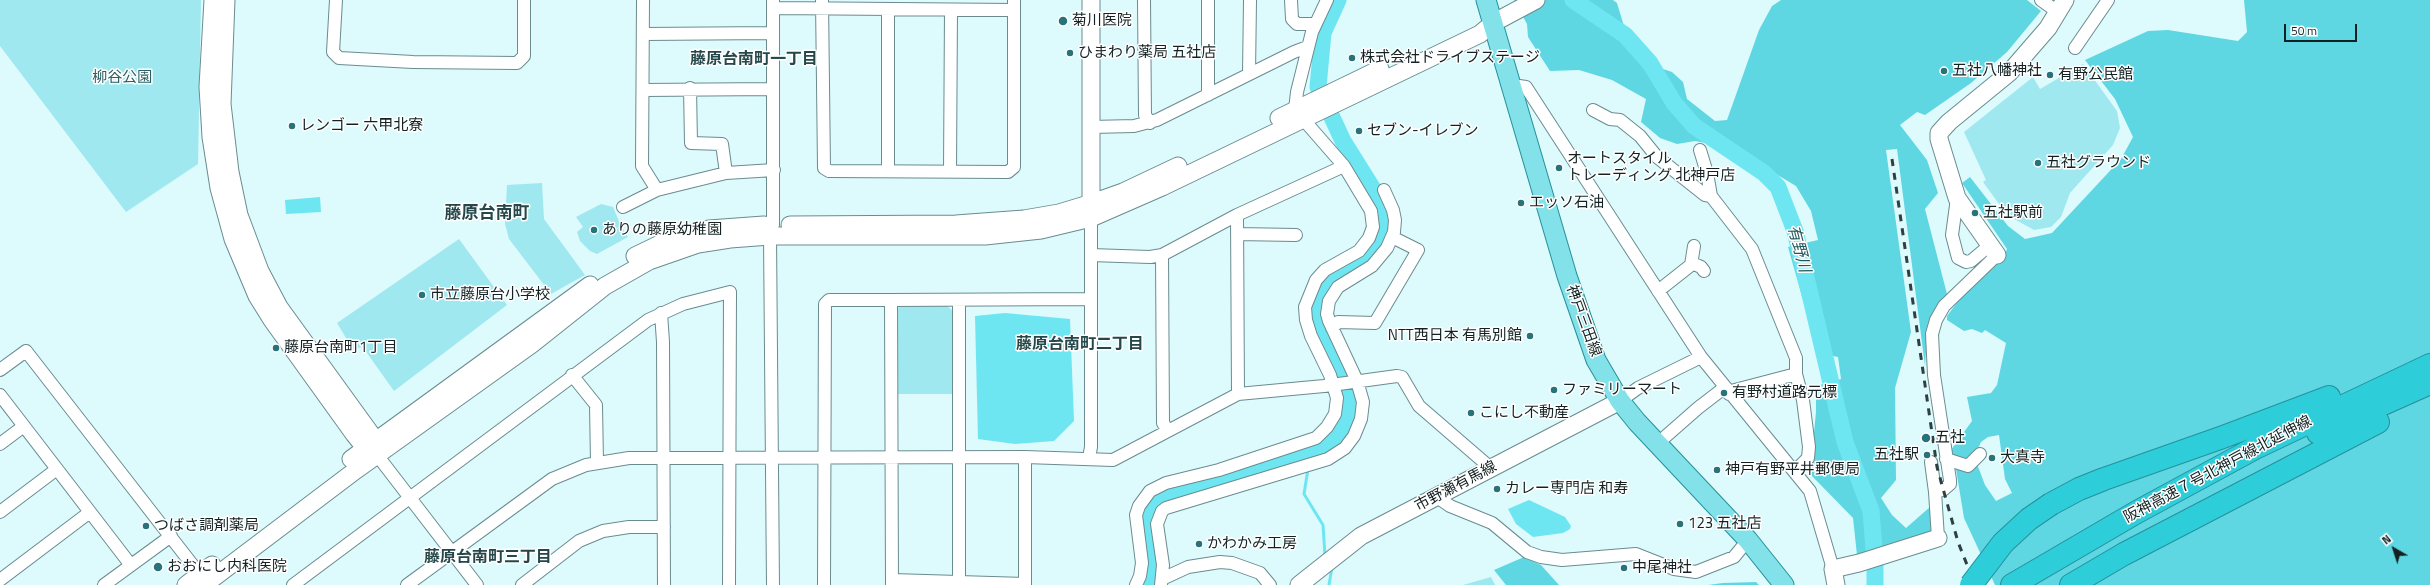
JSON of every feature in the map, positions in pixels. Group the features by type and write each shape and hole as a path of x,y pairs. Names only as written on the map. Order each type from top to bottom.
{"highway":[{"path":"1971,585 2003,543 2029,519 2051,504 2079,489 2430,360"},
{"name":"阪神高速７号北神戸線北延伸線","path":"2012,585 2137,512 2254,448 2430,365"},
{"name":"阪神高速７号北神戸線北延伸線","path":"2032,585 2249,466 2430,383"},
{"path":"2071,585 2124,554 2352,434 2430,398"}],"main road":[{"name":"神戸三田線","path":"1486,0 1582,324 1596,360 1620,401 1748,540 1784,585"}],"street":[{"path":"213,0 208,86 209,111 219,188 229,226 244,268 272,320 373,448 477,585"},
{"path":"226,0 222,104 230,172 239,215 260,271 279,307 373,448"},
{"path":"336,0 333,52 339,58 413,62 518,63 524,56 524,0"},
{"path":"643,0 642,166 657,190"},
{"path":"1089,458 1091,447 1091,0"},
{"path":"1144,0 1145,115 1150,123"},
{"path":"1208,0 1208,95"},
{"path":"1249,74 1250,0"},
{"path":"1291,0 1292,19 1297,24 1314,24"},
{"path":"1136,585 1140,576 1142,562 1136,515 1139,506 1150,491 1166,483 1219,470 1288,449 1316,438 1327,427 1335,414 1337,398 1336,384 1310,336 1306,320 1305,307 1316,280 1324,270 1359,251 1369,238 1373,226 1371,211 1344,166 1307,111 1308,47 1314,24 1327,0"},
{"path":"1994,250 1957,198 1939,139 1941,129 2009,73 2036,43 2062,6 2041,0"},
{"path":"2075,48 2108,0"},
{"path":"773,585 773,4 822,4 888,9 951,10 1014,5 1014,167 1008,172 888,170 829,171 824,168 822,4"},
{"path":"0,370 26,351 171,536 201,583 373,448 532,344 605,286 628,272 649,262 698,244 772,230 985,236 1041,230 1092,211 1332,99 1480,34 1493,22 1529,4"},
{"path":"888,9 888,170"},
{"path":"950,171 951,10"},
{"path":"643,34 773,33"},
{"path":"1091,127 1134,126 1150,123 1249,74 1308,47"},
{"path":"1512,84 1526,87 1701,357 1726,391 1795,471 1810,491 1834,577 1859,563 1938,538 1935,492 1931,462"},
{"path":"642,90 690,88 773,89"},
{"path":"690,88 691,143 722,144 726,173"},
{"path":"1593,110 1610,119 1620,120 1640,136 1657,157 1705,195 1711,196"},
{"path":"1700,150 1708,173 1711,196 1752,249 1796,358 1796,374 1804,400 1809,446 1808,458 1795,471"},
{"path":"1091,255 1150,257 1162,255 1237,216 1344,166"},
{"path":"623,207 657,190 726,173 774,170"},
{"path":"1161,582 1163,556 1157,524 1162,511 1171,505 1321,461 1339,453 1354,436 1361,419 1362,402 1355,381 1327,314 1332,294 1338,287 1372,266 1387,248 1392,237 1393,210 1384,190"},
{"path":"1957,198 1952,235 1958,258 1964,262 1971,261 1994,250"},
{"path":"1237,216 1238,394"},
{"path":"1237,234 1296,235"},
{"path":"1332,328 1338,322 1375,323 1418,250 1392,237"},
{"path":"1658,291 1692,263 1694,246"},
{"path":"1935,492 1950,484 1934,375 1931,344 1934,326 1944,306 1994,250"},
{"path":"1162,255 1163,423 1168,431"},
{"path":"1692,263 1701,267 1704,271"},
{"path":"293,585 618,340 661,313 703,297 730,292 729,585"},
{"path":"824,585 825,304 829,300 959,301 1091,299"},
{"path":"891,300 892,583 959,582 1025,584 1025,457"},
{"path":"959,301 959,582"},
{"path":"661,313 663,342 664,585"},
{"path":"1620,401 1638,388 1701,357"},
{"path":"1658,444 1698,408 1726,391 1732,391 1796,374"},
{"path":"572,375 596,405 597,463"},
{"path":"407,585 451,551 552,479 570,470 597,463 629,458 824,459 1025,457 1113,460 1238,394 1402,377 1419,406 1484,463 1489,470"},
{"path":"0,395 130,564"},
{"name":"市野瀬有馬線","path":"1299,585 1361,536 1620,401"},
{"path":"0,444 24,426"},
{"path":"1946,459 1968,466 1980,454"},
{"path":"0,512 57,469"},
{"path":"1437,497 1450,506 1492,523 1527,552 1541,557 1562,560 1636,554 1674,569 1696,572 1734,557 1748,540"},
{"path":"0,580 90,512"},
{"path":"522,585 579,541 603,531 629,527 664,527"},
{"path":"104,585 130,564 171,536"},
{"path":"1161,582 1188,567 1220,562 1232,563 1260,572 1270,585"}],"green space":[{"name":"柳谷公園","path":"0,0 201,0 198,164 126,212 0,46"},
{"name":"五社グラウンド","path":"2083,64 2117,111 2120,128 2113,145 2070,193 2061,217 2051,227 2034,230 2007,215 1983,182 1986,180 1964,132 2033,77 2040,89"},
{"path":"542,183 544,219 585,275 551,294 509,239 505,224 507,185"},
{"path":"601,204 613,207 621,226 628,237 597,254 590,251 580,241 577,232 583,227 576,217"},
{"path":"459,239 507,305 394,391 362,346 354,351 337,323"},
{"path":"900,306 947,306 953,311 956,394 897,394 896,310"},
{"path":"1491,577 1495,585 1463,585"}],"shaded area":[{"path":"1514,0 1613,0 1617,3 1630,46 1645,63 1672,72 1683,82 1687,99 1715,121 1727,120 1759,30 1772,6 1781,0 2027,0 2041,11 2007,52 1971,83 1925,115 1917,112 1900,125 1927,160 1938,193 1925,209 1947,294 1928,323 1925,366 1897,149 1886,150 1911,332 1895,388 1896,480 1881,498 1892,515 1906,528 1930,507 1934,534 1857,555 1853,518 1810,474 1816,412 1816,386 1841,379 1838,357 1818,353 1788,247 1818,240 1811,211 1796,186 1761,165 1739,163 1711,144 1695,141 1677,144 1660,138 1641,122 1646,99 1612,80 1579,70 1550,71 1528,37 1527,24"},
{"path":"2244,0 2430,0 2430,585 1995,585 1964,518 1956,469 1967,470 1977,464 1985,485 1996,501 2012,493 2005,479 1999,435 1988,437 1981,442 1976,453 1967,461 1952,457 1951,450 1972,421 1967,397 1991,393 1997,385 2006,343 1985,330 1982,333 1972,329 1964,331 1947,320 1947,316 1962,296 2003,259 2007,249 1962,183 1970,177 2008,226 2025,239 2052,233 2121,159 2133,137 2115,99 2085,60 2148,31 2168,30 2238,41 2247,32"},
{"path":"320,197 321,212 286,214 285,200"},
{"path":"1005,313 1070,319 1074,421 1054,441 1015,444 978,439 975,316"},
{"path":"1529,500 1565,517 1571,526 1570,529 1563,533 1533,537 1516,524 1508,509"},
{"path":"1524,557 1541,565 1559,585 1506,585 1494,570"},
{"path":"1756,582 1759,585 1708,585 1723,583"}],"waterway":[{"path":"1152,585 1155,572 1149,520 1155,505 1167,498 1313,454 1334,442 1349,416 1351,399 1345,378 1321,330 1317,312 1322,294 1332,281 1368,257 1377,244 1385,226 1383,205 1343,141 1318,87 1323,33 1338,0"},
{"name":"有野川","path":"1573,0 1625,35 1650,63 1674,103 1694,126 1764,173 1778,187 1795,231 1845,442 1871,511 1875,562 1875,585"},
{"path":"1310,460 1313,454"},
{"path":"1308,469 1304,494 1323,525 1325,556"},
{"path":"1329,585 1332,567"}],"railway":[{"path":"1892,159 1937,467 1958,542 1975,585"}],"place":[{"name":"菊川医院","path":"1063,21"},
{"name":"ひまわり薬局 五社店","path":"1070,53"},
{"name":"株式会社ドライブステージ","path":"1352,58"},
{"name":"五社八幡神社","path":"1944,71"},
{"name":"有野公民館","path":"2050,75"},
{"name":"レンゴー 六甲北寮","path":"292,126"},
{"name":"セブン-イレブン","path":"1359,131"},
{"name":"五社グラウンド","path":"2038,163"},
{"name":"オートスタイル トレーディング 北神戸店","path":"1559,168"},
{"name":"エッソ石油","path":"1521,203"},
{"name":"五社駅前","path":"1975,213"},
{"name":"ありの藤原幼稚園","path":"594,230"},
{"name":"市立藤原台小学校","path":"422,295"},
{"name":"NTT西日本 有馬別館","path":"1530,336"},
{"name":"藤原台南町1丁目","path":"276,348"},
{"name":"ファミリーマート","path":"1554,390"},
{"name":"有野村道路元標","path":"1724,393"},
{"name":"こにし不動産","path":"1471,413"},
{"name":"五社","path":"1926,438"},
{"name":"五社駅","path":"1927,455"},
{"name":"大真寺","path":"1992,458"},
{"name":"神戸有野平井郵便局","path":"1717,470"},
{"name":"カレー専門店 和寿","path":"1497,489"},
{"name":"123 五社店","path":"1680,524"},
{"name":"つばさ調剤薬局","path":"146,526"},
{"name":"かわかみ工房","path":"1199,544"},
{"name":"おおにし内科医院","path":"158,567"},
{"name":"中尾神社","path":"1624,568"}],"district":[{"name":"藤原台南町一丁目","path":"754,60"},
{"name":"藤原台南町","path":"487,214"},
{"name":"藤原台南町二丁目","path":"1080,345"},
{"name":"藤原台南町三丁目","path":"488,558"}]}
